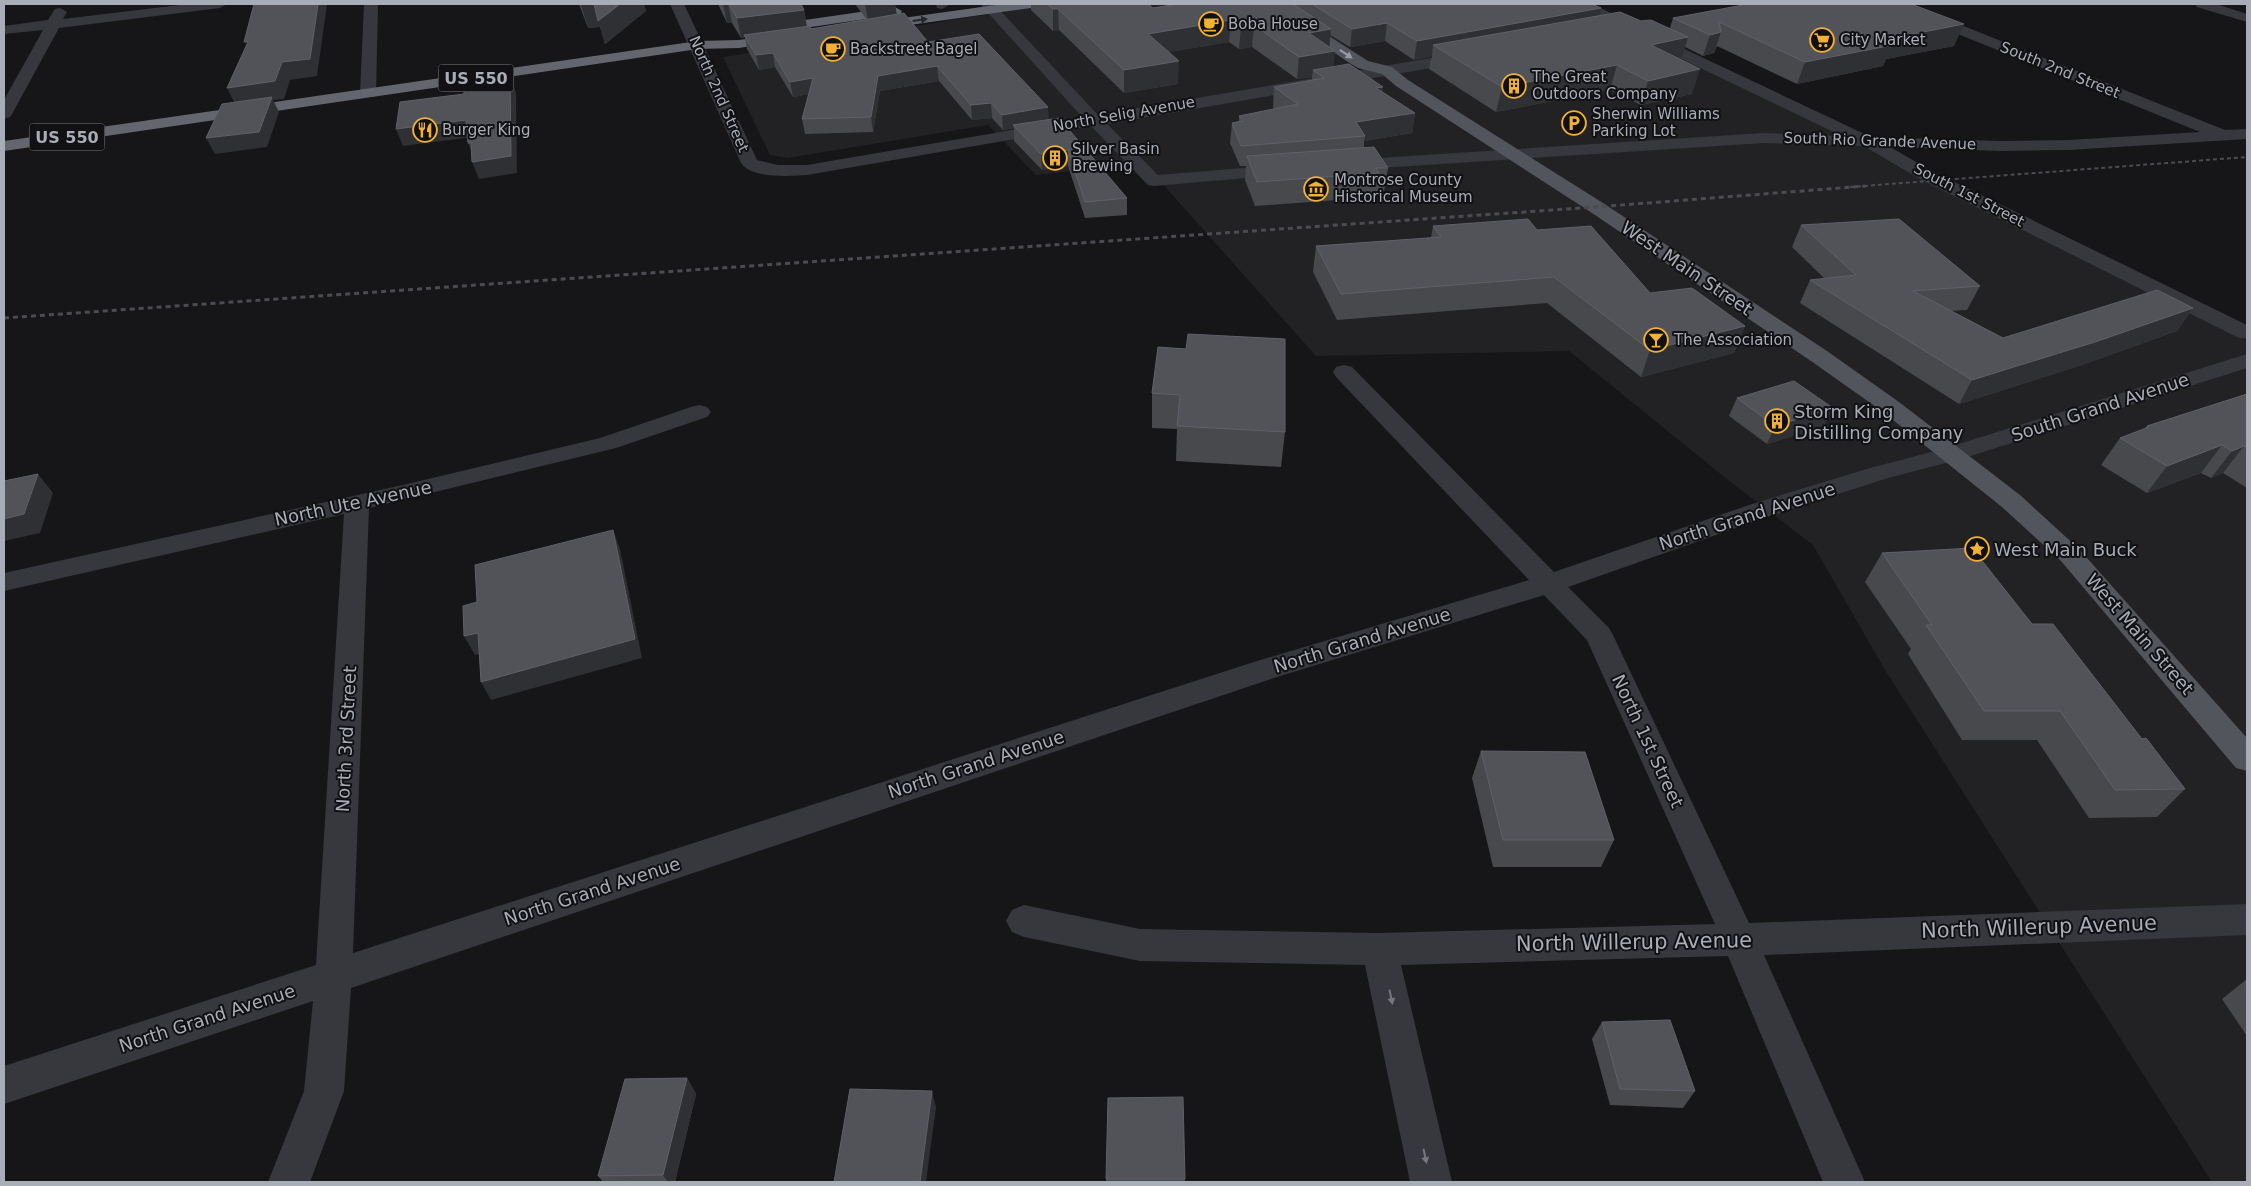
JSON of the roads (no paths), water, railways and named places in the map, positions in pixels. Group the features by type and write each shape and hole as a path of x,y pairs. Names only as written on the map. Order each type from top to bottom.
{"highway":[{"name":"US 550","path":"698,45 725,36 945,4"},
{"name":"US 550","path":"4,146 698,45 739,44 990,7 1031,4"}],"main road":[{"name":"West Main Street","path":"1270,4 1363,64 1387,70 1402,83 1819,356 1891,407 1952,454 2015,504 2070,555 2247,759"},
{"name":"West Main Street","path":"1380,54 1389,61 1387,70"}],"street":[{"path":"4,114 64,4"},
{"path":"4,30 220,4"},
{"path":"368,94 371,4"},
{"name":"North 2nd Street","path":"677,4 698,45 750,163 761,169 772,171"},
{"name":"South 1st Street","path":"1583,4 1865,140 1926,175 2247,333"},
{"name":"South 2nd Street","path":"1896,4 2224,136"},
{"path":"2202,4 2247,18"},
{"path":"990,7 1093,119 1154,181 1303,168"},
{"path":"1603,30 1628,26"},
{"name":"North Selig Avenue","path":"772,171 807,170 1093,119 1479,54"},
{"name":"South Rio Grande Avenue","path":"1331,166 1513,155 1683,141 1755,138 1865,140 2001,146 2069,146 2247,134"},
{"name":"South Grand Avenue","path":"1952,454 2247,361"},
{"name":"North 1st Street","path":"1344,372 1599,635 1739,940 1844,1182"},
{"name":"North Ute Avenue","path":"4,582 608,443 699,412"},
{"name":"North Grand Avenue","path":"4,1085 1267,669 1550,583 1764,509 1880,473 1952,454"},
{"name":"North 3rd Street","path":"289,1182 324,1091 334,976 357,502"},
{"name":"North Willerup Avenue","path":"1024,921 1140,945 1380,949 1739,940 2247,918"},
{"path":"1380,949 1431,1182"}],"railway":[{"path":"1850,187 2247,157"},
{"path":"4,318 1596,207 1866,186"}],"place":[{"name":"Boba House","path":"1211,24"},
{"name":"City Market","path":"1822,40"},
{"name":"Backstreet Bagel","path":"833,49"},
{"name":"The Great Outdoors Company","path":"1514,86"},
{"name":"Sherwin Williams Parking Lot","path":"1574,123"},
{"name":"Burger King","path":"425,130"},
{"name":"Silver Basin Brewing","path":"1055,158"},
{"name":"Montrose County Historical Museum","path":"1316,189"},
{"name":"The Association","path":"1656,340"},
{"name":"Storm King Distilling Company","path":"1777,421"},
{"name":"West Main Buck","path":"1977,549"}]}
